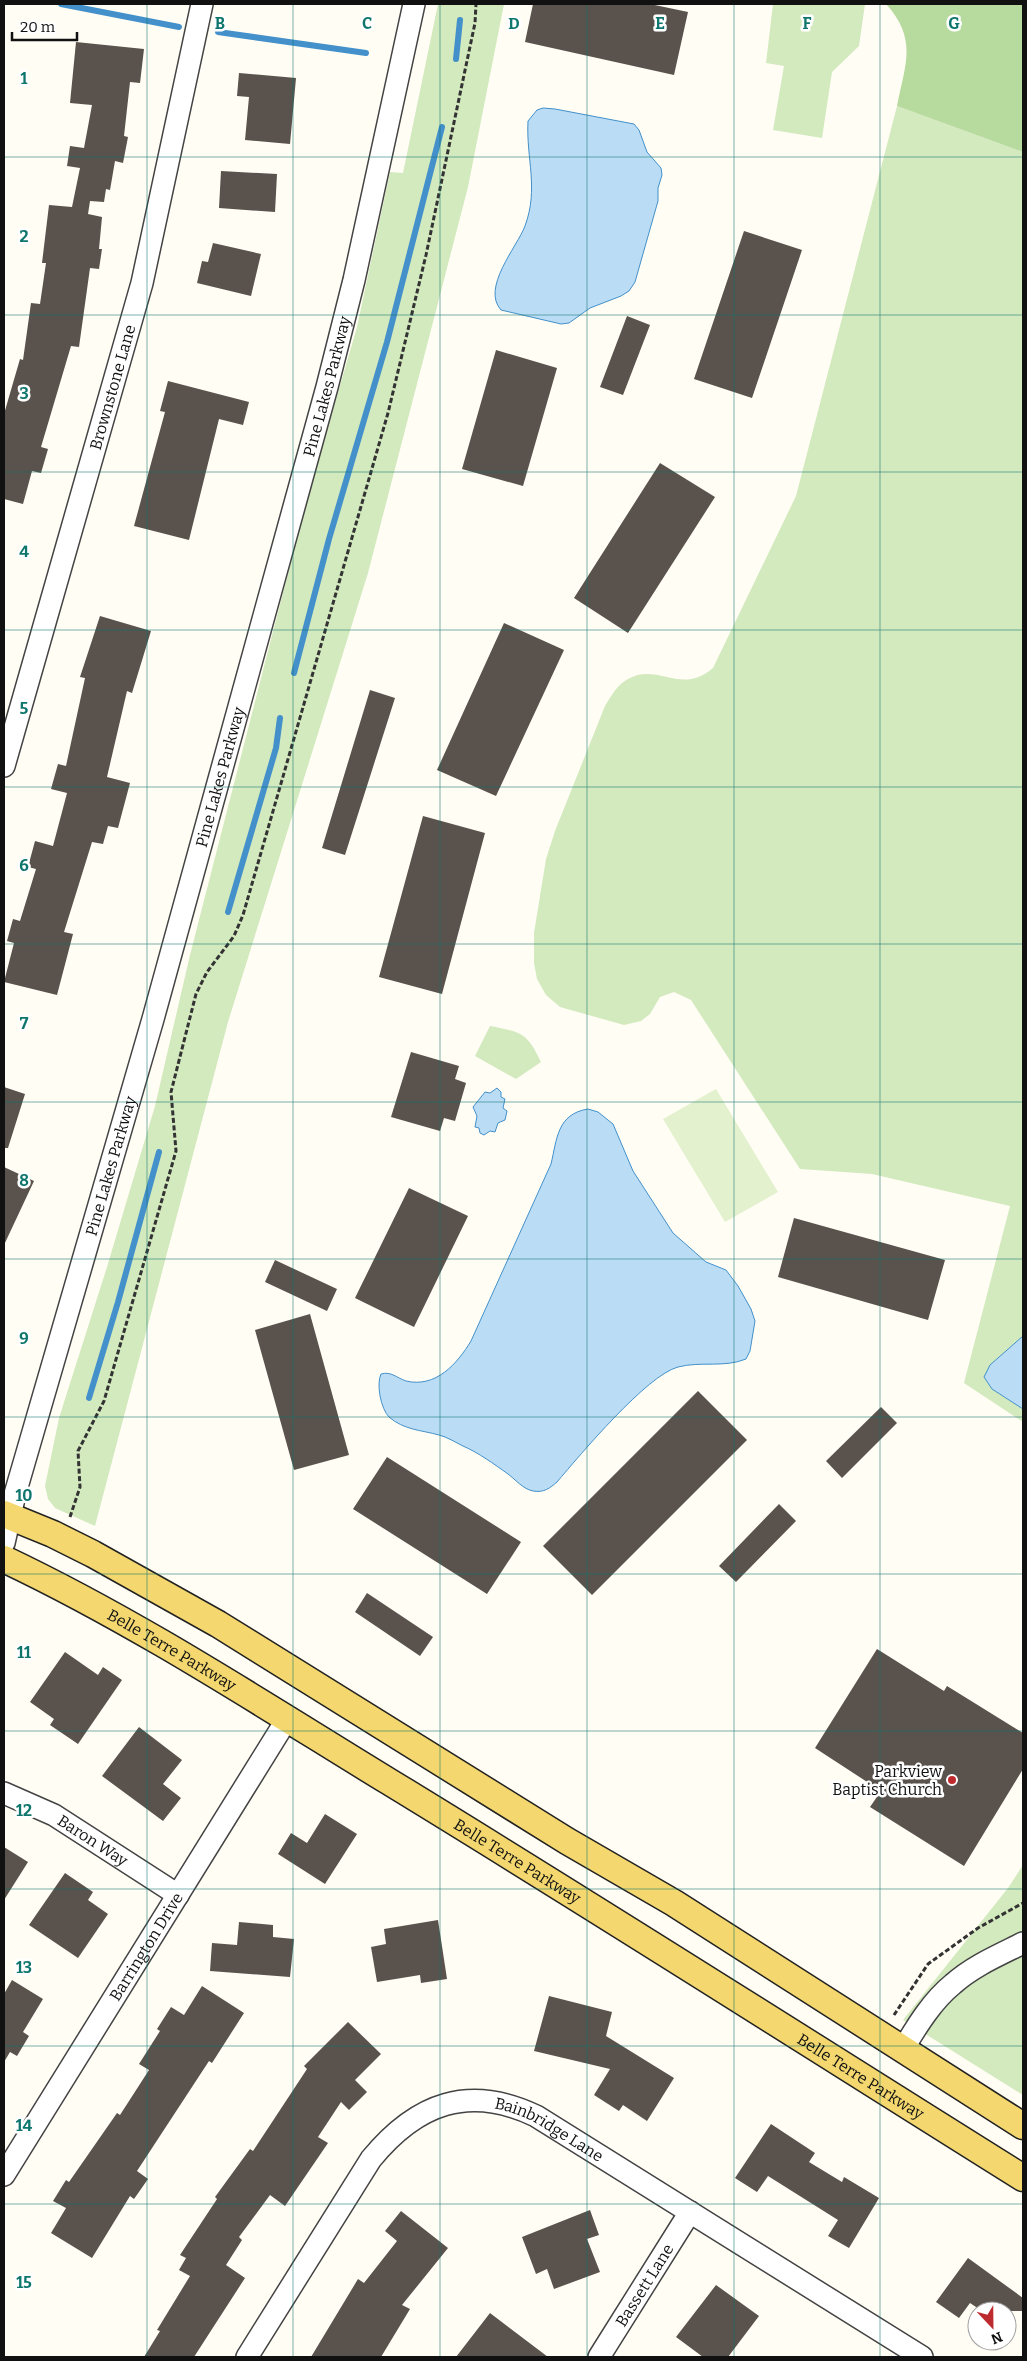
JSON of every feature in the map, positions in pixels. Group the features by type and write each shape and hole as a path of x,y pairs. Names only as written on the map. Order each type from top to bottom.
{"main road":[{"path":"7,1515 100,1557 218,1624 567,1840 674,1903 1023,2126"},
{"name":"Belle Terre Parkway","path":"4,1559 99,1607 287,1719 544,1876 1023,2178"}],"street":[{"name":"Brownstone Lane","path":"4,766 142,283 202,4"},
{"name":"Pine Lakes Parkway","path":"4,1542 7,1515 154,1018 327,387 354,280 414,4"},
{"name":"Barrington Drive","path":"4,2175 287,1719"},
{"name":"Baron Way","path":"4,1793 54,1815 178,1894"},
{"path":"903,2049 935,2002 951,1985 999,1955 1023,1943"},
{"name":"Bainbridge Lane","path":"247,2357 371,2159 396,2131 410,2121 439,2106 456,2101 484,2100 524,2110 624,2170 922,2357"},
{"name":"Bassett Lane","path":"599,2357 690,2212"}],"path":[{"path":"69,1520 80,1487 78,1451 104,1401 176,1151 171,1092 196,994 207,972 234,936 251,892 388,413 426,255 475,23 476,4"},
{"path":"891,2019 928,1964 978,1928 1023,1903"}],"green space":[{"path":"438,4 504,4 468,187 368,573 228,1022 95,1526 55,1508 48,1499 45,1486 59,1418 155,1106 190,955 306,503 357,327 390,172 403,173"},
{"path":"773,4 865,4 859,46 832,72 822,138 773,130 784,66 766,63"},
{"path":"886,4 1023,4 1023,152 897,106 905,65 906,41 896,17"},
{"path":"897,106 1023,152 1023,1336 990,1365 992,1389 1023,1409 1023,1422 964,1383 1010,1206 872,1174 800,1169 691,1000 674,992 660,997 650,1014 641,1021 624,1025 560,1007 546,995 537,979 534,963 534,933 546,859 555,831 605,706 621,684 639,675 649,674 690,679 701,676 713,668 796,496"},
{"path":"490,1026 522,1035 527,1039 541,1062 516,1079 475,1056"},
{"path":"716,1089 778,1192 725,1222 663,1119"},
{"path":"1023,1865 1023,2095 903,2020 1008,1888"}],"water":[{"path":"543,108 634,124 639,130 647,152 661,168 662,175 658,188 658,201 635,282 629,291 590,308 569,323 561,324 501,310 496,301 495,291 502,268 521,235 529,212 532,186 528,121 537,110"},
{"path":"497,1088 501,1092 501,1097 505,1099 503,1108 507,1111 505,1120 498,1123 495,1132 490,1131 484,1135 480,1133 479,1128 475,1127 477,1116 473,1107 485,1092 490,1093"},
{"path":"588,1109 598,1112 613,1124 633,1171 673,1233 706,1262 726,1270 738,1286 751,1309 755,1321 750,1351 746,1359 721,1364 687,1365 665,1373 614,1417 557,1482 544,1491 533,1491 523,1486 481,1455 439,1435 401,1425 389,1417 382,1403 379,1384 381,1374 388,1373 406,1381 427,1381 444,1372 459,1358 471,1341 551,1164 560,1129 570,1116"},
{"path":"1023,1336 1023,1409 992,1389 984,1377 990,1365"}],"building":[{"path":"533,4 650,4 688,12 674,75 525,42"},
{"path":"76,42 144,49 140,83 130,82 124,136 128,137 123,163 115,161 110,190 106,189 104,202 90,201 88,214 102,217 99,249 102,249 99,269 90,268 79,347 71,346 41,447 48,449 41,473 32,471 23,504 4,499 4,414 20,359 23,360 31,303 40,304 46,263 42,263 49,205 72,207 80,168 67,166 70,146 84,148 92,105 70,103"},
{"path":"239,73 296,78 290,144 245,140 249,97 237,96"},
{"path":"221,171 277,174 275,212 219,208"},
{"path":"744,231 802,250 752,398 694,379"},
{"path":"213,243 261,254 251,296 197,283 202,261 208,262"},
{"path":"627,316 650,325 623,395 600,387"},
{"path":"496,350 557,368 523,486 462,469"},
{"path":"168,381 249,402 243,425 219,419 189,540 134,526 165,412 160,411"},
{"path":"660,463 715,497 628,633 574,598"},
{"path":"100,616 151,631 132,693 127,691 107,777 130,783 118,828 108,826 103,844 92,842 64,932 73,934 57,995 4,982 14,943 7,941 13,919 20,921 36,869 28,867 35,841 53,846 67,793 51,789 58,764 66,766 85,678 80,677"},
{"path":"504,623 564,650 496,796 437,770"},
{"path":"370,690 395,698 345,855 322,848"},
{"path":"423,816 485,833 442,994 379,977"},
{"path":"411,1052 459,1066 455,1079 466,1083 455,1121 444,1118 440,1131 391,1117"},
{"path":"4,1087 25,1094 8,1148 4,1148"},
{"path":"4,1167 34,1181 4,1245"},
{"path":"409,1188 468,1216 414,1327 355,1298"},
{"path":"794,1218 945,1260 928,1320 778,1277"},
{"path":"275,1260 337,1289 327,1311 265,1282"},
{"path":"310,1314 349,1455 294,1470 255,1330"},
{"path":"698,1391 747,1440 592,1595 543,1546"},
{"path":"881,1407 897,1423 842,1478 826,1461"},
{"path":"387,1457 521,1542 487,1594 353,1509"},
{"path":"779,1504 796,1521 736,1582 719,1566"},
{"path":"367,1593 433,1637 420,1656 355,1612"},
{"name":"Parkview Baptist Church","path":"877,1649 944,1691 947,1686 1023,1733 1023,1769 964,1866 870,1807 881,1791 815,1748"},
{"path":"65,1652 98,1675 103,1667 122,1680 78,1744 50,1725 54,1719 30,1702"},
{"path":"139,1727 182,1760 163,1784 181,1798 163,1821 102,1776"},
{"path":"325,1814 357,1834 325,1884 278,1854 291,1833 307,1843"},
{"path":"4,1847 28,1862 4,1900"},
{"path":"65,1873 93,1892 88,1900 108,1914 78,1958 29,1925"},
{"path":"438,1920 447,1979 421,1983 420,1975 377,1982 371,1947 386,1944 384,1929"},
{"path":"239,1922 273,1925 273,1937 294,1939 290,1977 210,1971 212,1943 237,1945"},
{"path":"12,1980 43,1999 23,2032 29,2036 17,2056 10,2052 4,2062 4,1994"},
{"path":"202,1986 244,2013 212,2063 209,2061 137,2171 148,2179 134,2199 130,2196 92,2258 51,2233 66,2208 53,2201 66,2180 69,2182 117,2113 120,2115 149,2070 139,2064 160,2031 157,2029 171,2007 184,2015"},
{"path":"549,1996 612,2012 606,2036 674,2078 647,2121 623,2105 619,2111 594,2095 610,2069 534,2051"},
{"path":"348,2022 381,2054 355,2080 367,2092 349,2110 341,2102 318,2137 328,2143 285,2206 270,2195 239,2237 242,2240 226,2265 245,2278 194,2357 144,2357 160,2331 157,2330 190,2276 179,2270 186,2258 180,2255 217,2199 215,2197 250,2149 253,2151 307,2069 304,2066"},
{"path":"771,2124 815,2153 809,2162 842,2182 844,2177 879,2198 849,2248 828,2236 838,2220 768,2176 757,2192 735,2178"},
{"path":"590,2210 599,2235 587,2239 600,2272 554,2289 547,2269 536,2274 522,2237"},
{"path":"401,2211 448,2248 402,2305 410,2309 381,2357 311,2357 358,2279 364,2283 397,2241 385,2231"},
{"path":"968,2258 1023,2298 1023,2311 1017,2311 1017,2301 967,2301 967,2307 959,2318 936,2302"},
{"path":"716,2285 759,2316 728,2357 703,2357 676,2337"},
{"path":"490,2313 548,2357 456,2357"}],"waterway":[{"path":"61,4 179,27"},
{"path":"456,59 460,20"},
{"path":"218,32 366,53"},
{"path":"294,673 329,539 387,342 442,127"},
{"path":"228,912 276,748 280,718"},
{"path":"89,1398 118,1302 159,1152"}],"place":[{"name":"Parkview Baptist Church","path":"952,1780"}]}
